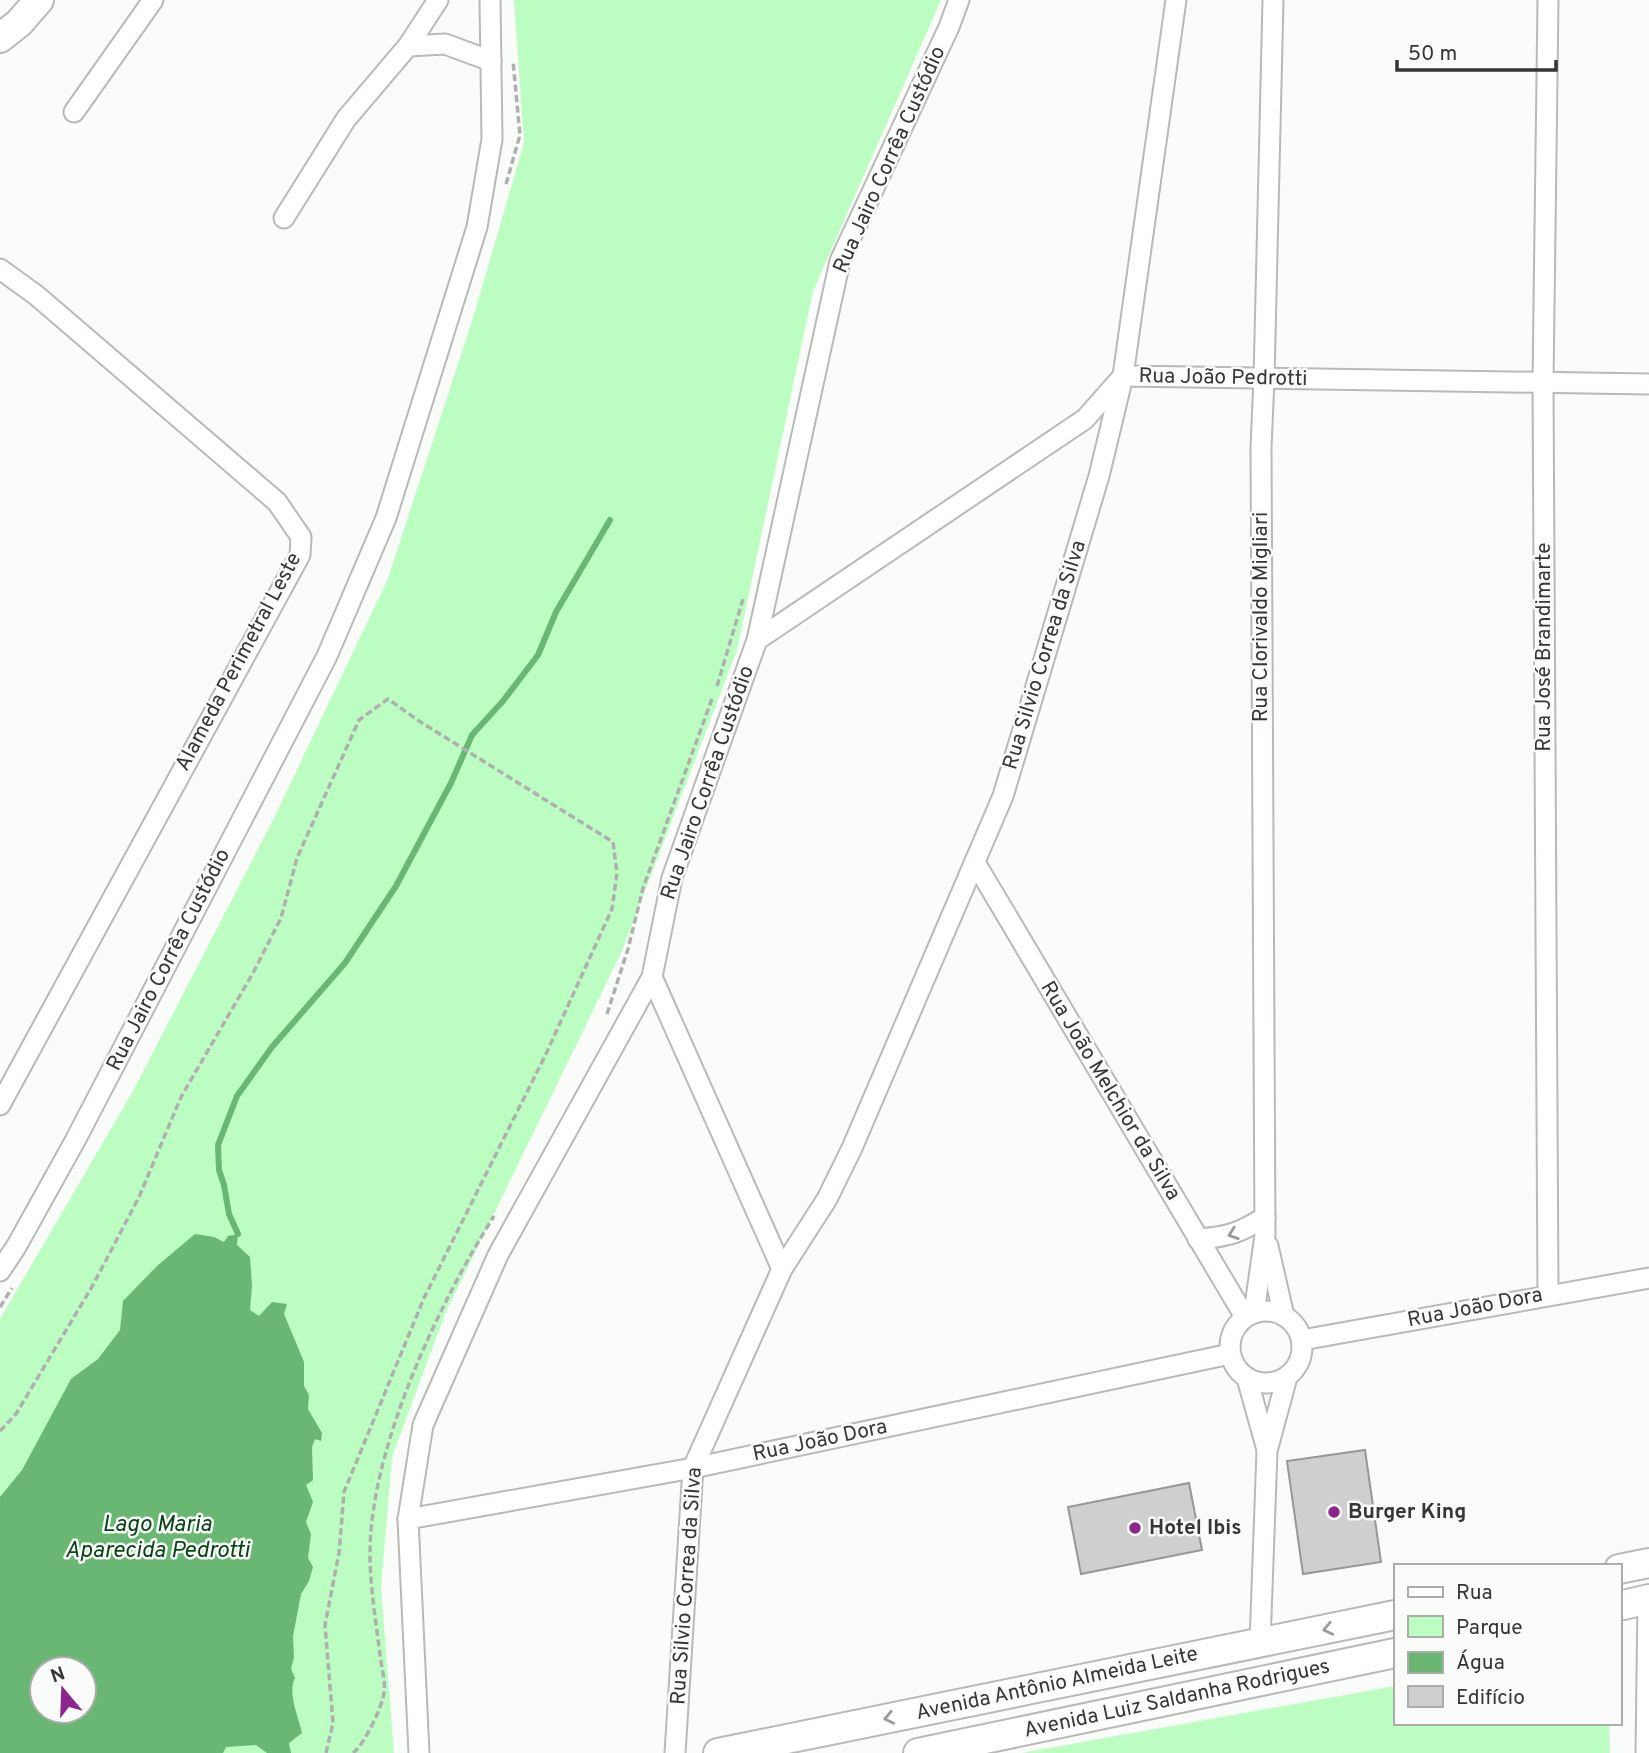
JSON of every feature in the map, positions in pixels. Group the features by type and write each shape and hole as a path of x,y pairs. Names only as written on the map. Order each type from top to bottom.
{"main road":[{"path":"0,38 19,23 39,0"},
{"path":"1621,1569 1649,1563"},
{"path":"1621,1606 1648,1599"},
{"name":"Avenida Antônio Almeida Leite","path":"718,1753 1394,1615"},
{"name":"Avenida Luiz Saldanha Rodrigues","path":"918,1753 979,1747 1394,1653"}],"street":[{"path":"74,112 153,0"},
{"path":"284,218 345,119 408,46 439,0"},
{"name":"Rua Jairo Corrêa Custódio","path":"0,1270 16,1247 76,1139 327,656 386,518 477,227 492,139 491,0"},
{"name":"Rua Jairo Corrêa Custódio","path":"419,1753 408,1519 423,1425 498,1255 652,977 672,878 757,640 840,261 949,27 959,0"},
{"name":"Rua Silvio Correa da Silva","path":"675,1753 692,1468 782,1269 827,1199 852,1148 1003,796 1099,475 1123,376 1176,0"},
{"name":"Rua Clorivaldo Migliari","path":"1250,1315 1265,1226 1261,447 1265,379 1273,0"},
{"name":"Rua José Brandimarte","path":"1548,0 1543,383 1548,1294"},
{"path":"408,46 445,44 491,61"},
{"name":"Alameda Perimetral Leste","path":"0,269 36,295 277,502 301,537 300,555 0,1105"},
{"name":"Rua João Pedrotti","path":"757,640 1085,419 1123,376 1649,384"},
{"name":"Rua João Melchior da Silva","path":"976,864 1198,1239 1250,1315"},
{"path":"652,977 782,1269"},
{"path":"1198,1239 1226,1237 1265,1226"},
{"name":"Rua Clorivaldo Migliari","path":"1265,1226 1284,1316"},
{"name":"Rua João Dora","path":"1302,1340 1649,1278"},
{"path":"1260,1643 1267,1451 1287,1377 1300,1361 1302,1340 1292,1322 1284,1316 1275,1312 1250,1315 1232,1333 1230,1354 1239,1372 1247,1378 1267,1384 1287,1377"},
{"name":"Rua João Dora","path":"408,1519 692,1468 1230,1354"},
{"path":"1247,1378 1267,1451"},
{"path":"1646,1753 1648,1599"}],"path":[{"path":"604,1021 628,949 643,888 716,690 747,590"},
{"path":"0,1431 22,1404 93,1285 139,1197 180,1097 253,973 281,918 297,858 359,720 388,699 483,762 613,842 617,873 612,909 545,1056 424,1298 345,1492 339,1553 325,1625 333,1723 326,1753"},
{"path":"353,1753 358,1749 376,1715 384,1692 370,1554 375,1497 391,1434 428,1341 471,1254 499,1208"}],"green space":[{"path":"514,0 941,0 813,291 737,650 622,951 445,1314 392,1457 381,1587 394,1753 0,1753 0,1319 133,1091 273,820 387,581 473,318 524,143"},
{"path":"1394,1686 1394,1725 1609,1725 1610,1753 1022,1753"}],"water":[{"name":"Lago Maria Aparecida Pedrotti","path":"195,1234 214,1237 224,1242 228,1236 238,1234 237,1245 250,1257 250,1310 259,1316 272,1302 287,1304 284,1314 304,1362 304,1386 309,1395 308,1409 322,1433 321,1441 315,1439 312,1447 313,1480 306,1485 313,1502 306,1522 311,1534 308,1558 313,1567 301,1594 293,1636 294,1657 291,1669 295,1678 292,1691 302,1733 289,1743 291,1753 267,1753 256,1745 226,1747 223,1753 0,1753 0,1497 22,1470 71,1379 98,1359 120,1330 123,1301 157,1266"}],"building":[{"name":"Burger King","path":"1365,1450 1381,1562 1303,1574 1287,1461"},
{"name":"Hotel Ibis","path":"1189,1483 1202,1550 1081,1574 1068,1507"}],"waterway":[{"path":"238,1234 229,1214 219,1170 218,1145 237,1096 272,1047 345,963 396,886 451,783 472,735 503,701 538,655 556,612 610,520"}],"place":[{"name":"Burger King","path":"1334,1512"},
{"name":"Hotel Ibis","path":"1135,1528"}]}
